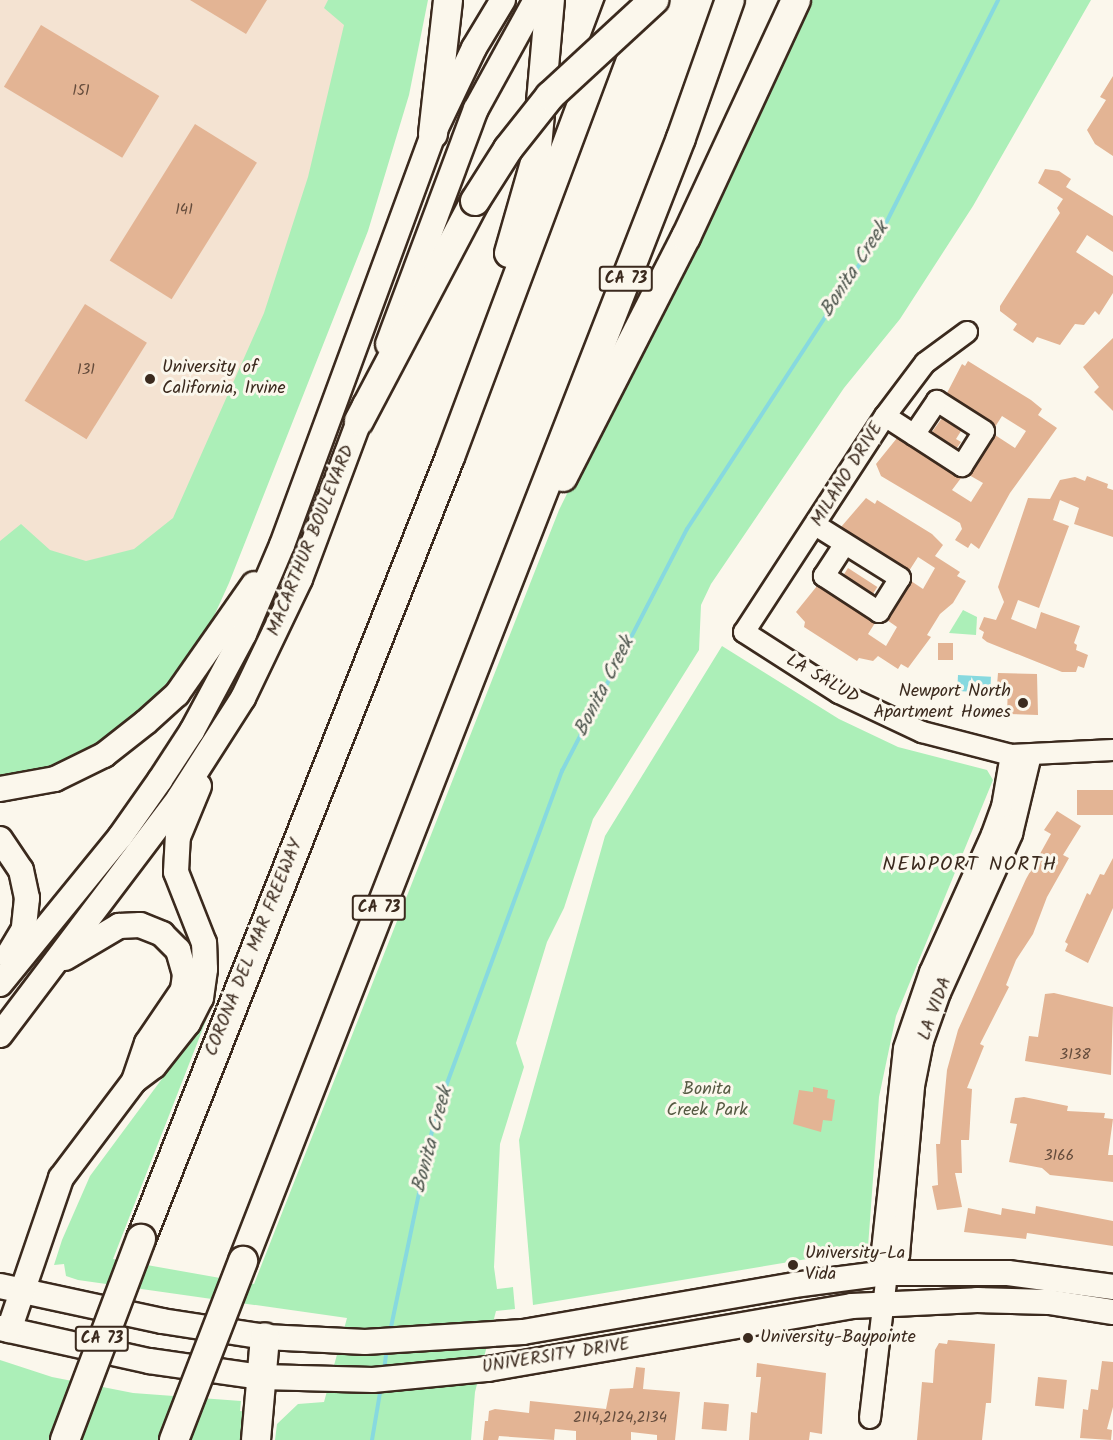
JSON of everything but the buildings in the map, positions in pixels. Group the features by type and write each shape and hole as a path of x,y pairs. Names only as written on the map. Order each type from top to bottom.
{"highway":[{"path":"434,134 448,0"},
{"path":"450,457 536,159 550,0"},
{"name":"CA 73","path":"450,457 621,0"},
{"path":"360,421 475,201 508,149 550,96 654,0"},
{"name":"CA 73","path":"174,1440 516,556 681,138 730,0"},
{"path":"516,556 614,383 796,0"},
{"name":"CORONA DEL MAR FREEWAY","path":"65,1440 141,1239 450,457"},
{"path":"256,1440 265,1337"}],"main road":[{"name":"MACARTHUR BOULEVARD","path":"0,1035 179,798 220,736 281,623 360,421 476,109 536,0"},
{"path":"434,134 499,6"},
{"name":"MACARTHUR BOULEVARD","path":"5,970 120,837 192,731 244,633 282,545 434,134"},
{"path":"0,789 55,779 105,754 146,722 177,694 282,545"},
{"path":"4,1329 10,1288 61,1178 134,1081 154,1066 188,1023 201,998 204,943 176,872 178,837 220,736"},
{"path":"0,839 21,870 27,898 24,929 5,970"},
{"path":"49,968 119,926 140,926 162,934 178,950 185,975 183,990 147,1043 134,1081"},
{"name":"UNIVERSITY DRIVE","path":"10,1288 162,1321 265,1337 338,1342 488,1335 794,1285 887,1274 988,1272 1057,1277 1113,1287"},
{"path":"993,1301 1113,1326"},
{"name":"UNIVERSITY DRIVE","path":"4,1329 139,1359 262,1377 330,1380 481,1370 883,1304 1049,1302 1113,1312"}],"street":[{"name":"MILANO DRIVE","path":"744,632 817,526 885,416 925,363 967,332"},
{"path":"885,416 914,435"},
{"path":"817,526 845,544"},
{"name":"LA SALUD","path":"744,632 839,693 922,732 1021,755 1113,750"},
{"name":"LA VIDA","path":"870,1418 887,1274 882,1251 904,1048 930,972 992,834 1021,755"}],"shaded area":[{"name":"University of California, Irvine","path":"0,0 418,0 346,264 0,773"}],"green space":[{"path":"328,0 428,0 409,95 368,231 229,583 209,627 183,666 134,717 79,754 44,770 0,779 0,541 21,524 50,550 86,561 134,549 173,518 264,313 308,177 344,25 324,8"},
{"path":"810,0 1091,0 973,206 900,319 844,388 711,584 701,605 699,650 593,819 564,908 547,942 516,1043 524,1067 500,1144 494,1267 497,1289 513,1287 515,1309 496,1311 475,1392 471,1440 275,1440 277,1424 298,1404 324,1402 347,1318 78,1280 66,1276 64,1264 54,1265 62,1240 90,1176 207,1018 113,1259 254,1284 559,510"},
{"path":"963,610 977,617 976,635 949,633"},
{"name":"Bonita Creek Park","path":"722,646 839,719 898,747 987,770 993,780 896,1016 879,1097 868,1247 857,1258 819,1257 533,1305 519,1140 605,836"},
{"path":"0,1360 52,1377 133,1393 241,1401 240,1411 248,1412 245,1440 0,1440"}],"water":[{"path":"958,675 991,677 990,693 957,691"}],"waterway":[{"name":"Bonita Creek","path":"390,1332 435,1116 562,771 687,529 885,225 998,0"},
{"name":"Bonita Creek","path":"384,1371 387,1348"},
{"name":"Bonita Creek","path":"372,1440 381,1387"}],"place":[{"name":"University of California, Irvine","path":"150,379"},
{"name":"Newport North Apartment Homes","path":"1023,703"},
{"name":"University-La Vida","path":"793,1265"},
{"name":"University-Baypointe","path":"748,1338"}],"district":[{"name":"NEWPORT NORTH","path":"970,865"}]}
